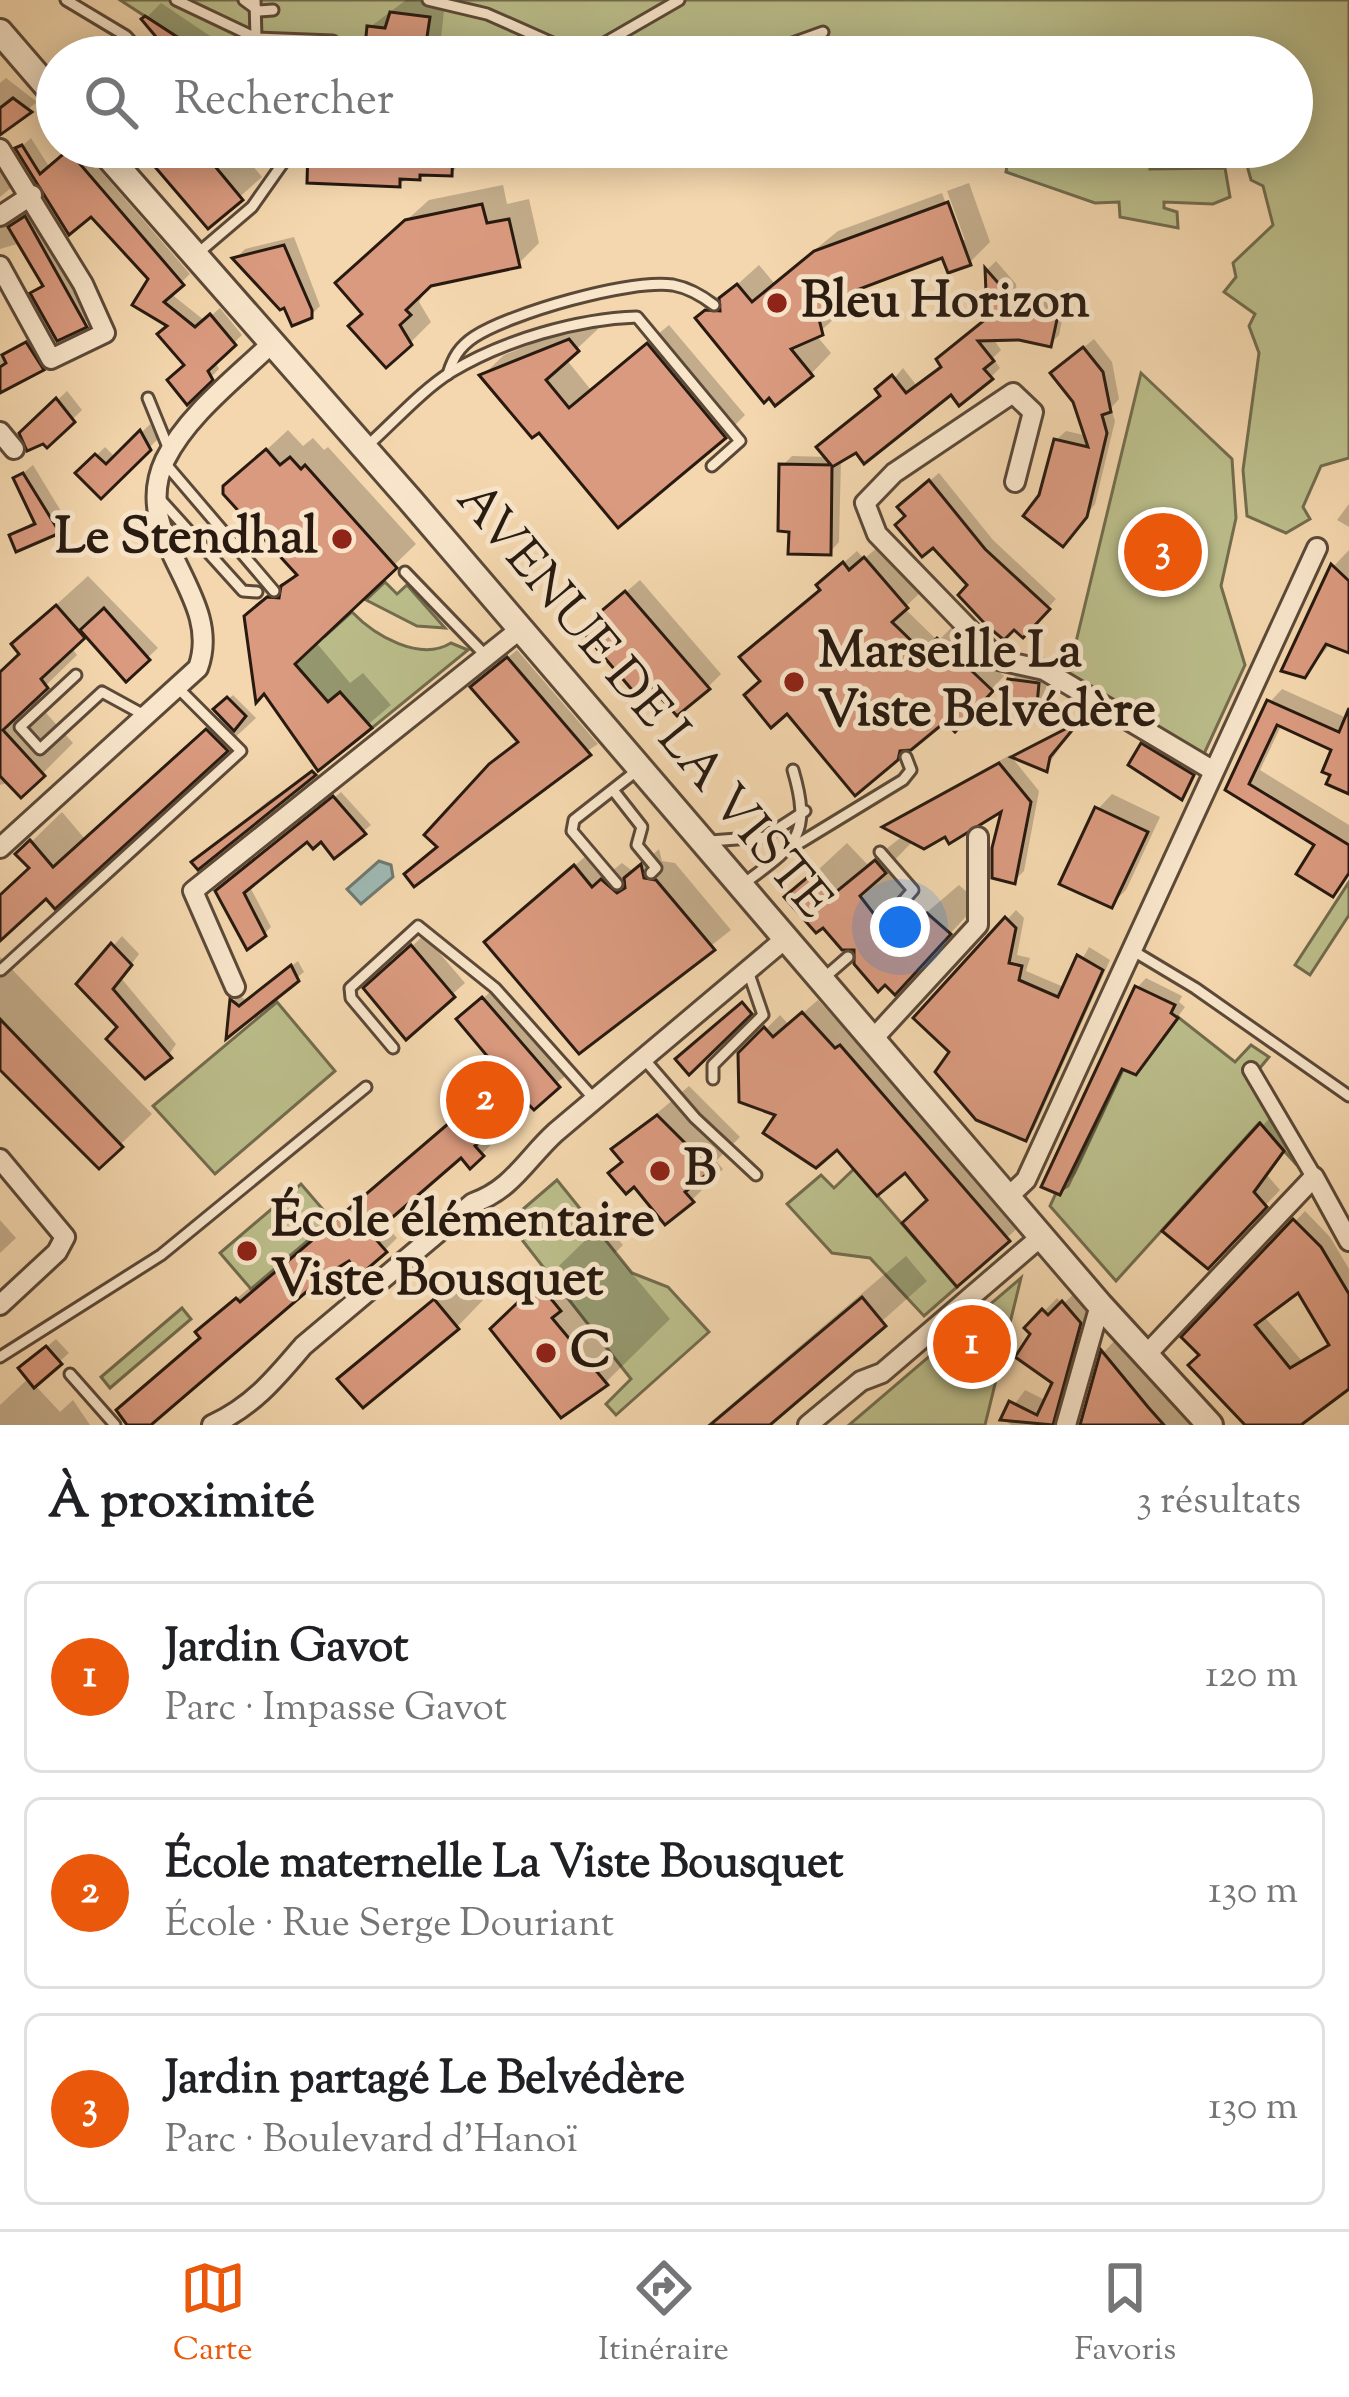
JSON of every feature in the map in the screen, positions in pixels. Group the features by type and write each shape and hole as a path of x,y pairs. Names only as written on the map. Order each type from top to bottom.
{"street":[{"path":"0,32 36,74"},
{"path":"0,148 32,195 105,333 51,359 0,266"},
{"name":"AVENUE DE LA VISTE","path":"118,168 1100,1305 1210,1425"},
{"path":"0,216 32,195"},
{"path":"0,848 180,690 198,668 205,629 157,524 156,494 167,457 271,344"},
{"path":"1015,482 1034,412 1013,394 894,473 865,503 877,534 999,660 1044,670 1212,770"},
{"path":"0,432 14,449"},
{"path":"1008,1197 1026,1180 1317,548"},
{"path":"235,987 193,891 518,631"},
{"path":"872,1040 978,925 978,837"},
{"path":"212,1425 249,1404 286,1373 299,1350 473,1203 492,1196 535,1161 546,1142 785,939"},
{"path":"1251,1070 1349,1241"},
{"path":"0,1159 65,1237 57,1252 0,1305"},
{"path":"1145,1356 1313,1177"},
{"path":"808,1425 861,1381 882,1373 1043,1235"},
{"path":"1066,1425 1100,1305"}],"lane":[{"path":"66,0 126,36"},
{"path":"176,0 252,36"},
{"path":"244,0 272,10"},
{"path":"428,0 487,14 535,36"},
{"path":"615,36 679,0"},
{"path":"256,36 257,5"},
{"path":"812,36 823,32"},
{"path":"194,256 252,207 280,168"},
{"path":"448,374 455,353 476,335 604,290 672,285 696,292 714,305"},
{"path":"363,449 448,374 593,319 637,316 740,441 712,466"},
{"path":"148,398 167,457 274,592"},
{"path":"156,494 243,591 257,592"},
{"path":"405,572 486,656"},
{"path":"447,633 461,630"},
{"path":"76,675 20,727 40,748 102,692 149,717"},
{"path":"1,970 241,751 180,690"},
{"path":"740,886 793,847 903,780 911,770 906,757"},
{"path":"617,884 572,831 574,820 639,769"},
{"path":"793,770 806,812 793,847"},
{"path":"613,790 642,827 637,844 656,868 651,873"},
{"path":"702,842 764,837 806,812"},
{"path":"880,852 913,890 883,925"},
{"path":"393,1048 351,998 350,988 418,926 495,988 595,1100"},
{"path":"1130,950 1345,1094 1349,1080"},
{"path":"821,981 848,957"},
{"path":"713,1079 713,1065 763,1015 748,971"},
{"path":"644,1059 694,1118 756,1175"},
{"path":"0,1357 161,1255 366,1087"},
{"path":"70,1374 115,1425"}],"green space":[{"path":"120,0 1349,0 1349,458 1321,466 1303,507 1310,519 1286,533 1247,516 1243,470 1259,353 1249,326 1255,314 1224,292 1236,277 1233,263 1273,225 1263,186 1251,180 1248,168 1313,168 1313,36 176,36"},
{"path":"1007,168 1225,168 1230,197 1213,204 1164,202 1164,208 1177,212 1178,228 1120,217 1119,202 1095,203 1006,172"},
{"path":"1141,373 1232,459 1236,518 1221,586 1245,665 1203,756 1068,675"},
{"path":"385,582 397,594 407,585 445,628 417,626 366,600"},
{"path":"282,585 325,636 352,612 398,644 426,650 451,643 468,650 372,728 340,692 328,702 248,613"},
{"path":"1349,882 1349,915 1310,975 1295,965"},
{"path":"277,1002 335,1071 215,1174 153,1106"},
{"path":"1178,1017 1235,1062 1251,1045 1269,1057 1259,1069 1317,1167 1308,1173 1301,1161 1296,1164 1259,1123 1116,1281 1050,1206 1056,1193 1068,1186 1123,1069 1139,1070"},
{"path":"854,1169 957,1287 924,1316 870,1258 832,1253 787,1204 821,1175 834,1188"},
{"path":"557,1180 632,1273 668,1287 709,1332 616,1415 606,1404 631,1379 508,1222"},
{"path":"301,1184 332,1220 251,1289 220,1253"},
{"path":"1021,1278 985,1425 849,1425"},
{"path":"182,1308 191,1319 110,1388 101,1377"}],"water":[{"path":"379,861 391,865 393,877 361,904 347,889"}],"building":[{"path":"390,12 430,17 427,36 366,36 367,26 385,28"},
{"path":"145,16 176,36 155,36 141,19"},
{"path":"13,98 32,112 0,135 0,108"},
{"path":"22,145 40,174 47,168 83,168 184,285 164,302 195,327 210,314 236,345 208,371 213,380 187,405 167,380 184,365 157,334 167,326 132,305 148,279 91,217 69,235 15,148"},
{"path":"156,168 216,168 243,200 208,229"},
{"path":"307,168 452,168 452,176 400,179 400,187 307,183"},
{"name":"Bleu Horizon","path":"948,202 971,265 948,273 942,258 854,291 819,319 823,335 791,349 813,376 775,406 769,398 764,403 695,318 705,310 720,311 719,298 737,284 752,302 814,251"},
{"path":"482,204 487,223 509,219 520,267 431,286 406,310 411,315 400,325 412,345 386,368 348,326 362,314 335,283 405,220"},
{"path":"25,216 87,327 57,341 30,293 43,286 8,227"},
{"path":"284,245 312,310 312,318 292,326 284,308 280,310 232,258"},
{"path":"985,268 1008,294 1008,304 1058,315 1051,347 1019,340 978,341 994,361 984,369 993,379 959,406 951,395 864,464 856,453 832,467 831,555 788,554 789,532 778,531 779,464 831,465 816,447 880,396 875,389 892,375 906,393 941,367 936,359 987,318"},
{"path":"569,339 579,351 546,380 569,408 647,343 726,438 618,528 539,433 532,438 479,375"},
{"path":"26,342 44,370 0,393 0,367 6,363 2,355"},
{"path":"1083,347 1103,372 1111,412 1102,415 1107,433 1087,517 1063,547 1023,516 1039,495 1054,439 1088,447 1073,402 1050,373"},
{"path":"56,398 75,422 47,448 43,444 27,451 19,433"},
{"path":"140,430 151,450 101,499 75,473 95,454 106,464"},
{"path":"266,449 280,465 290,457 301,469 305,465 397,568 295,664 328,702 340,692 372,728 318,771 264,694 256,703 244,616 267,597 279,598 281,586 297,575 223,494 223,486"},
{"path":"23,473 60,533 16,552 9,535 35,524 13,478"},
{"path":"929,480 985,549 1050,609 1023,638 1014,630 1004,640 987,626 958,595 967,585 933,548 922,557 895,525 905,516 897,507"},
{"path":"864,557 908,608 892,622 923,652 937,638 993,691 955,732 945,722 911,750 900,751 898,760 855,796 787,714 771,728 744,695 760,681 739,657 820,590 816,585 843,562 849,570"},
{"path":"1331,564 1349,581 1349,653 1326,644 1305,678 1281,671"},
{"path":"625,591 710,689 677,716 651,687 639,698 580,629"},
{"path":"56,605 85,638 41,679 48,688 3,730 45,776 21,798 0,776 0,672 19,654 11,644"},
{"path":"104,608 150,660 126,682 80,630"},
{"path":"507,657 591,755 414,887 404,874 437,847 424,835 489,764 518,742 470,687"},
{"path":"1008,679 1039,683 1036,716 1014,713 1016,702 1002,700"},
{"path":"227,697 246,716 234,731 213,709"},
{"path":"1267,700 1339,732 1349,708 1349,794 1326,784 1330,775 1322,772 1331,750 1277,725 1249,784 1349,845 1349,873 1333,897 1296,874 1314,845 1225,790"},
{"path":"1079,722 1050,757 1047,772 1011,757"},
{"path":"206,729 228,751 55,909 46,899 0,941 0,895 29,868 15,854 30,840 53,867"},
{"path":"1141,743 1194,775 1182,800 1128,765"},
{"path":"999,763 1031,802 1015,884 992,878 992,848 1001,812 949,844 945,837 924,849 882,827"},
{"path":"312,771 316,775 198,870 191,862"},
{"path":"333,796 366,834 334,859 321,842 313,849 307,842 244,893 266,936 247,950 215,891"},
{"path":"1095,807 1148,832 1112,908 1059,884"},
{"path":"875,860 886,873 860,896 877,918 875,931 888,932 895,940 927,913 951,934 895,995 885,985 878,992 854,964 854,950 842,950 823,928 816,933 784,897 816,870 836,892"},
{"path":"641,864 644,878 656,880 715,950 579,1054 484,942 574,865 592,887 601,879 617,893 625,888 624,878"},
{"path":"1005,917 1016,928 1009,963 1022,966 1019,980 1058,997 1077,955 1103,970 1026,1141 976,1120 935,1072 949,1052 913,1018"},
{"path":"111,943 132,965 113,989 172,1058 145,1079 106,1039 117,1027 76,984"},
{"path":"411,945 455,997 406,1040 363,988"},
{"path":"291,965 299,981 226,1039 230,999 239,1006"},
{"path":"1135,986 1175,1005 1171,1013 1178,1018 1136,1075 1122,1069 1060,1195 1041,1187"},
{"path":"482,997 560,1087 534,1110 527,1103 475,1146 484,1156 470,1169 461,1158 372,1235 387,1252 360,1275 349,1261 326,1275 151,1425 127,1425 116,1410 200,1338 195,1332 236,1298 240,1302 504,1076 456,1019"},
{"path":"742,1002 752,1014 689,1075 675,1059"},
{"path":"802,1012 835,1048 840,1045 1010,1241 957,1287 902,1223 927,1200 905,1173 877,1196 837,1150 816,1168 763,1133 775,1115 739,1102 738,1053 764,1027 773,1037"},
{"path":"0,1019 123,1147 99,1169 0,1070"},
{"name":"B","path":"657,1115 712,1170 685,1192 694,1202 665,1225 634,1187 626,1194 608,1173 622,1162 611,1149"},
{"path":"1260,1123 1284,1151 1254,1192 1267,1207 1208,1269 1162,1231"},
{"path":"1293,1219 1321,1247 1349,1294 1349,1389 1301,1425 1245,1425 1188,1365 1199,1355 1181,1337","holes":["1298,1293 1329,1345 1290,1368 1255,1325"]},
{"name":"C","path":"538,1283 561,1311 552,1318 608,1385 561,1418 490,1329"},
{"path":"862,1297 886,1326 770,1425 710,1425"},
{"path":"434,1299 459,1329 363,1408 337,1379"},
{"path":"1062,1301 1081,1323 1053,1425 1000,1420 1009,1401 1037,1415 1052,1383 1015,1357 1030,1334 1024,1328 1042,1309 1048,1315"},
{"path":"46,1346 62,1364 34,1388 18,1368"},
{"path":"1101,1350 1148,1407 1164,1425 1080,1425"}],"place":[{"name":"Bleu Horizon","path":"777,303"},
{"name":"Le Stendhal","path":"342,539"},
{"name":"Jardin partagé Le Belvédère","path":"1163,552"},
{"name":"Marseille La Viste Belvédère","path":"794,682"},
{"name":"École maternelle La Viste Bousquet","path":"485,1100"},
{"name":"B","path":"660,1171"},
{"name":"École élémentaire Viste Bousquet","path":"247,1251"},
{"name":"Jardin Gavot","path":"972,1344"},
{"name":"C","path":"546,1353"}]}
